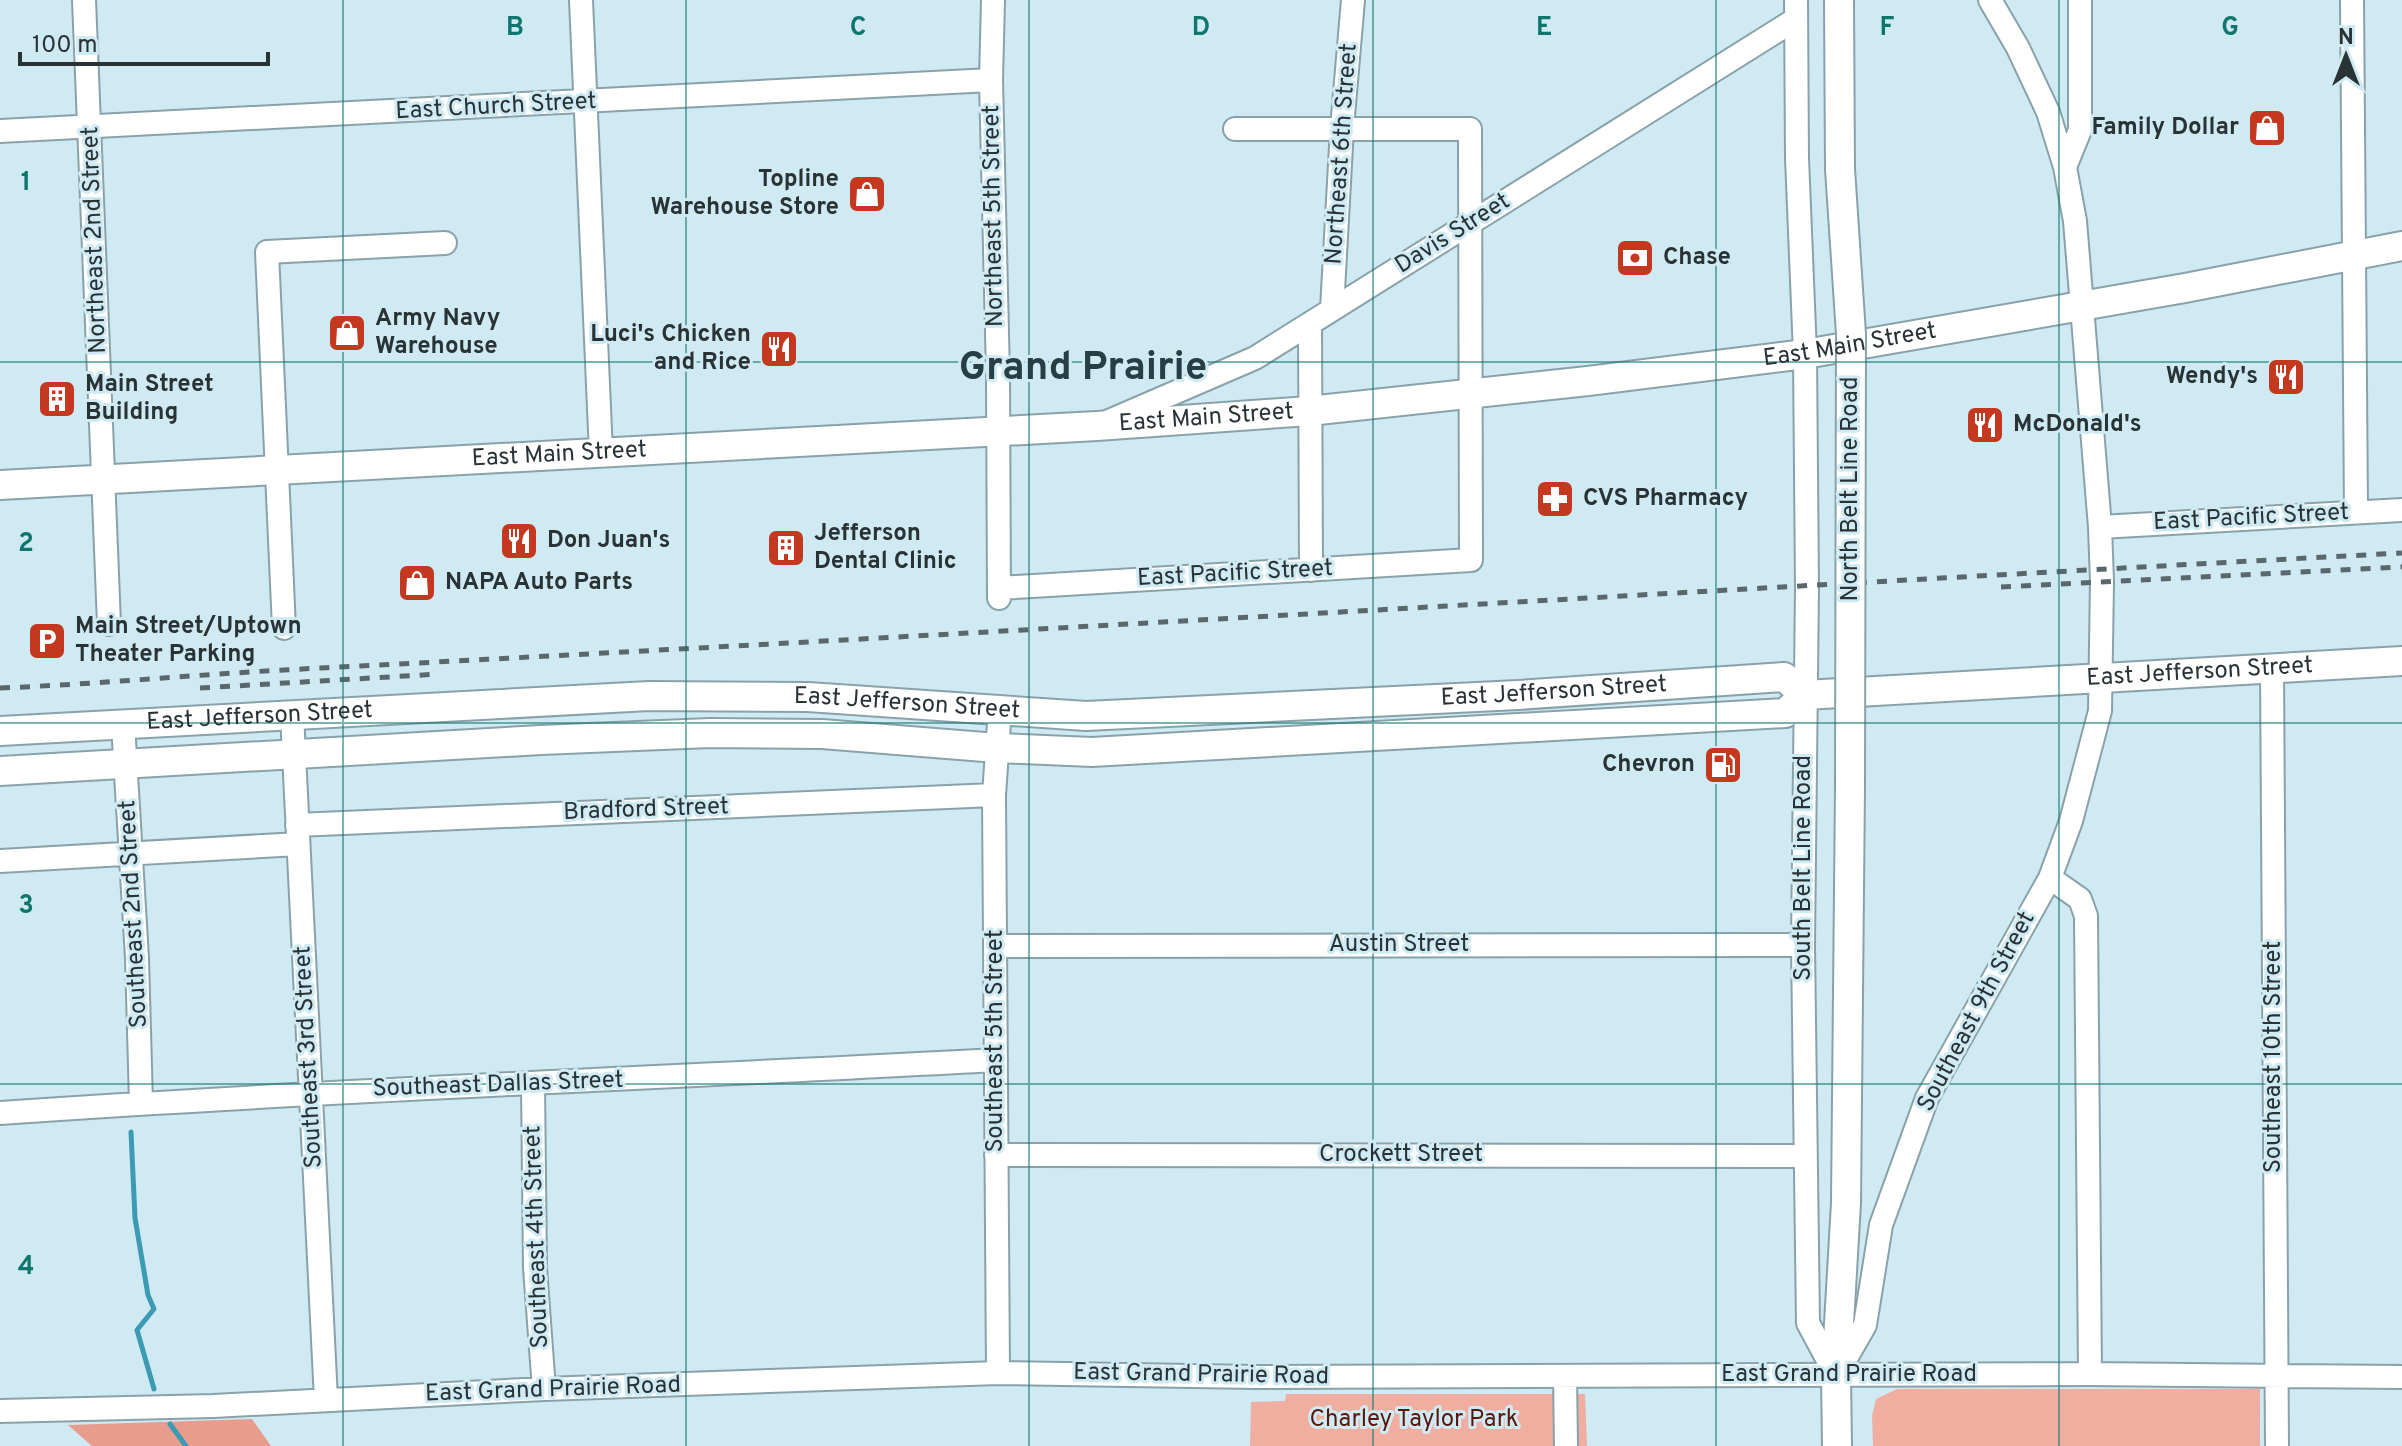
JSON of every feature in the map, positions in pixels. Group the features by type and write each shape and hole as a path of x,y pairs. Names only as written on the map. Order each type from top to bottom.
{"main road":[{"name":"North Belt Line Road","path":"1839,0 1840,169 1851,334 1850,786"},
{"name":"East Main Street","path":"0,485 999,432 1309,411 1805,354 2402,246"},
{"name":"East Jefferson Street","path":"0,771 677,734 822,734 1092,752 1785,713 1805,695 2402,661"},
{"name":"East Jefferson Street","path":"0,731 682,696 808,697 1086,716 1784,677 1805,695"},
{"path":"677,734 682,696"},
{"path":"539,701 541,740"},
{"path":"1288,707 1289,742"},
{"path":"404,708 406,748"},
{"name":"South Belt Line Road","path":"1837,1446 1836,1375 1846,1203 1850,786"}],"street":[{"name":"Northeast 2nd Street","path":"84,0 104,480"},
{"path":"581,0 601,453"},
{"name":"Northeast 5th Street","path":"993,0 991,80 999,432"},
{"name":"Northeast 6th Street","path":"1332,309 1353,0"},
{"name":"Southeast 9th Street","path":"1836,1375 1865,1325 1881,1225 1927,1098 2050,878 2071,821 2100,711 2100,527 2075,221 2065,167 2048,112 2018,48 1990,0"},
{"path":"2065,167 2080,130 2080,0"},
{"path":"2352,0 2356,512"},
{"path":"1796,9 1797,158 1805,354"},
{"name":"Davis Street","path":"1097,426 1255,358 1470,223 1796,9"},
{"name":"East Church Street","path":"0,131 991,80"},
{"path":"1235,129 1470,129 1471,394"},
{"path":"284,628 267,252 445,243"},
{"path":"1310,324 1311,570"},
{"name":"South Belt Line Road","path":"1805,354 1807,587 1803,945 1808,1323 1836,1375"},
{"name":"East Pacific Street","path":"999,432 999,593 1471,560 1471,394"},
{"path":"104,480 109,624"},
{"name":"East Pacific Street","path":"2100,527 2402,510"},
{"name":"Southeast 10th Street","path":"2272,669 2277,1446"},
{"name":"Southeast 5th Street","path":"998,1373 994,795 1000,709"},
{"name":"Southeast 3rd Street","path":"292,714 326,1400"},
{"name":"Southeast 2nd Street","path":"123,724 137,958 141,1103"},
{"name":"Bradford Street","path":"0,861 131,854 298,834 994,795"},
{"path":"2050,878 2080,899 2086,916 2090,1374"},
{"name":"Austin Street","path":"995,946 1803,945"},
{"name":"Southeast Dallas Street","path":"0,1113 311,1093 533,1085 996,1060"},
{"name":"Southeast 4th Street","path":"533,1085 535,1268 544,1389"},
{"name":"Crockett Street","path":"996,1155 1805,1156"},
{"name":"East Grand Prairie Road","path":"0,1411 998,1373 1255,1377 2090,1374 2402,1377"},
{"path":"1565,1377 1566,1446"}],"green space":[{"path":"1897,1389 2260,1389 2260,1446 1873,1446 1872,1416 1876,1399"},
{"name":"Charley Taylor Park","path":"1286,1394 1585,1394 1587,1446 1250,1446 1251,1402 1285,1401"}],"shaded area":[{"path":"252,1419 271,1446 92,1446 68,1425"}],"waterway":[{"path":"131,1132 135,1218 148,1295 154,1309 137,1330 154,1389"},
{"path":"170,1424 186,1446"}],"railway":[{"path":"0,688 2402,553"},
{"path":"2001,587 2402,567"},
{"path":"200,688 439,674"}],"place":[{"name":"Family Dollar","path":"2267,128"},
{"name":"Topline Warehouse Store","path":"867,194"},
{"name":"Chase","path":"1635,258"},
{"name":"Army Navy Warehouse","path":"347,333"},
{"name":"Luci's Chicken and Rice","path":"779,349"},
{"name":"Wendy's","path":"2286,377"},
{"name":"Main Street Building","path":"57,399"},
{"name":"McDonald's","path":"1985,425"},
{"name":"CVS Pharmacy","path":"1555,499"},
{"name":"Don Juan's","path":"519,541"},
{"name":"Jefferson Dental Clinic","path":"786,548"},
{"name":"NAPA Auto Parts","path":"417,583"},
{"name":"Main Street/Uptown Theater Parking","path":"47,641"},
{"name":"Chevron","path":"1723,765"}],"district":[{"name":"Grand Prairie","path":"1083,369"}]}
